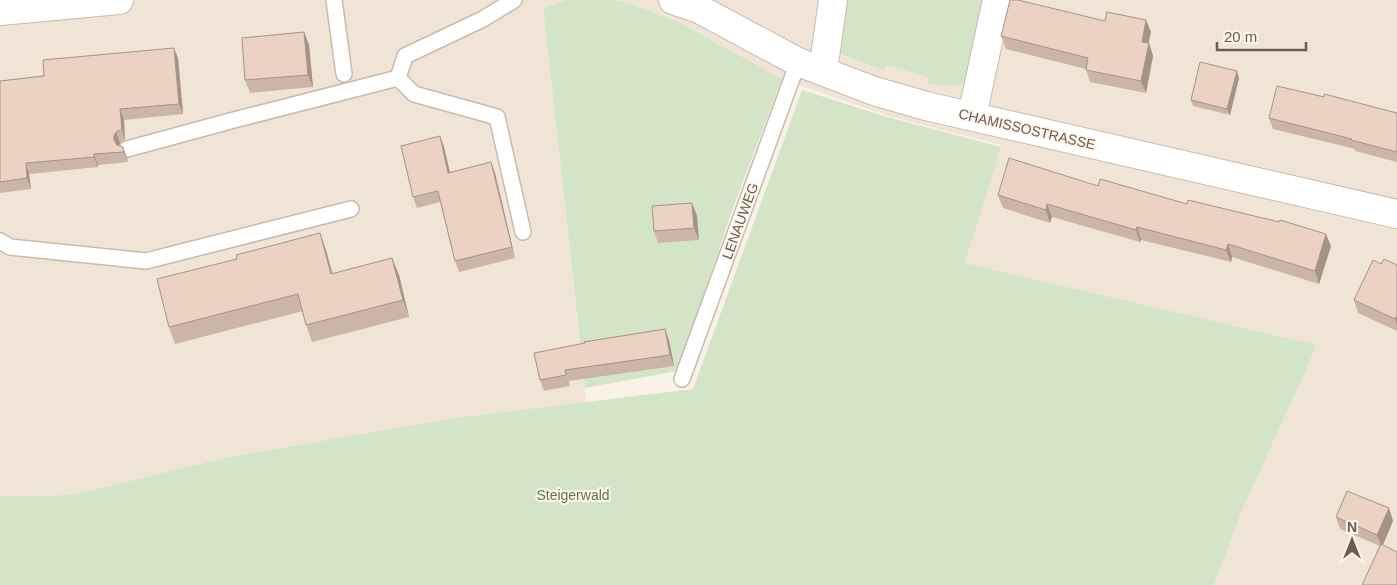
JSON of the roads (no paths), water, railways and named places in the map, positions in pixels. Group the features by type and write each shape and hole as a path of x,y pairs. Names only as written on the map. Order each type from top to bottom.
{"street":[{"path":"0,11 119,0"},
{"name":"CHAMISSOSTRASSE","path":"673,0 699,9 811,66 874,91 926,106 1397,214"},
{"path":"811,66 833,0"},
{"path":"972,116 997,0"}],"lane":[{"path":"334,0 344,74"},
{"path":"398,78 405,56 484,18 514,0"},
{"name":"LENAUWEG","path":"682,379 811,66"},
{"path":"127,149 398,78"},
{"path":"398,78 414,94 497,117 523,232"},
{"path":"0,241 10,247 146,261 351,209"}],"park label":[{"name":"Steigerwald","path":"573,495"}]}
